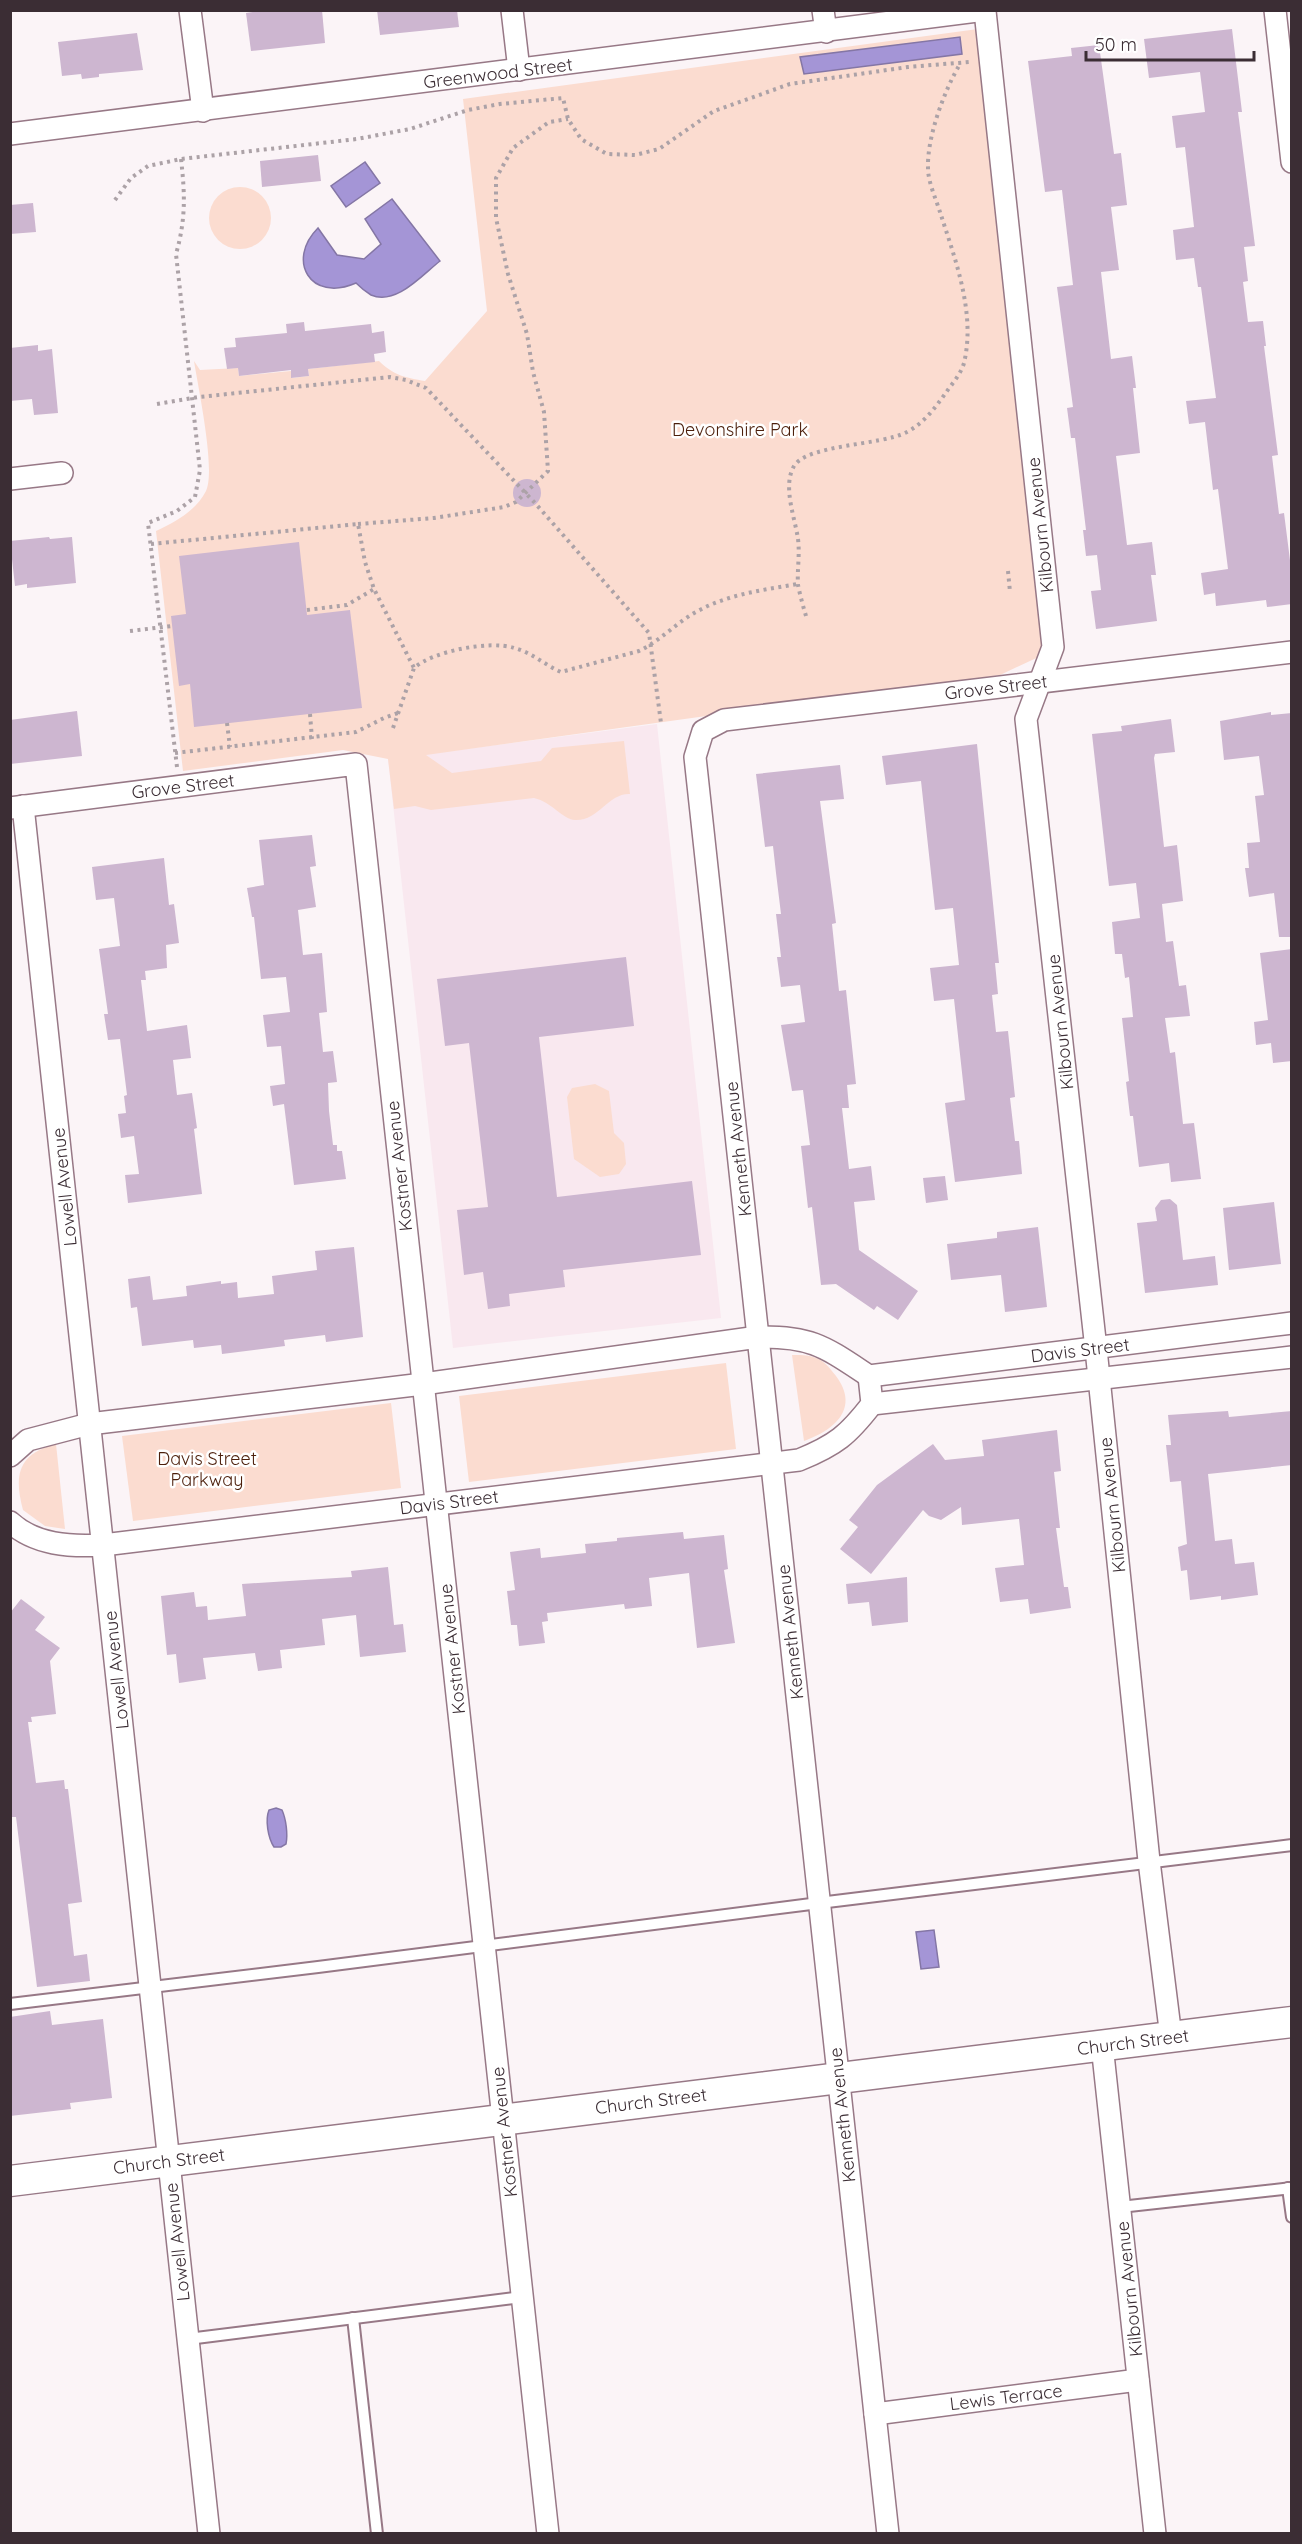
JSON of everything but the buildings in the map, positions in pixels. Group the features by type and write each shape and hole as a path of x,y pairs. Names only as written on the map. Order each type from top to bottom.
{"street":[{"path":"190,10 203,111"},
{"path":"512,10 519,70"},
{"path":"823,10 826,32"},
{"name":"Greenwood Street","path":"10,134 985,10"},
{"name":"Kilbourn Avenue","path":"985,10 1053,647 1026,719 1096,1348 1149,1861 1171,2037"},
{"path":"1275,10 1292,162"},
{"path":"10,479 62,473"},
{"name":"Grove Street","path":"703,731 724,720 1292,652"},
{"name":"Kenneth Avenue","path":"703,731 695,757 888,2534"},
{"name":"Grove Street","path":"17,807 356,764"},
{"name":"Kostner Avenue","path":"356,764 548,2534"},
{"name":"Lowell Avenue","path":"17,807 103,1545 209,2534"},
{"name":"Davis Street","path":"869,1376 1292,1323"},
{"path":"10,1456 28,1440 49,1432 89,1424 423,1384 758,1337 789,1336 812,1341 834,1352 869,1376 872,1404"},
{"name":"Davis Street","path":"10,1522 18,1529 45,1541 74,1546 103,1545 799,1460 827,1448 852,1431 872,1404 1292,1357"},
{"name":"Church Street","path":"10,2181 1292,2022"},
{"name":"Kilbourn Avenue","path":"1102,2046 1155,2534"},
{"name":"Lewis Terrace","path":"875,2414 1138,2380"}],"lane":[{"path":"10,2004 1292,1845"},
{"path":"1120,2207 1290,2188 1292,2217"},
{"path":"188,2338 522,2297"},
{"path":"353,2318 377,2534"}],"path":[{"path":"115,200 131,178 148,166 181,159 357,139 411,129 468,110 549,98 563,98 568,119 581,139 607,154 635,155 659,149 714,111 790,84 908,67 960,64 990,58"},
{"path":"806,616 798,584 798,541 789,484 793,467 802,456 822,450 867,444 906,433 923,422 930,414 963,365 968,324 961,280 928,170 930,148 941,106 950,80 960,64"},
{"path":"151,543 358,524 386,524 504,507 516,502 548,471 544,412 533,372 527,334 508,274 496,218 496,178 513,148 549,122 568,119"},
{"path":"168,771 177,770 148,523 177,511 195,497 200,470 176,254 184,227 185,195 181,159"},
{"path":"157,404 193,398 390,377 406,380 426,388 526,493 649,633 661,723"},
{"path":"358,524 365,562 374,589 414,668 393,728"},
{"path":"1008,571 1010,592"},
{"path":"414,668 453,651 483,645 513,647 561,672 650,646 667,631 719,600 798,584"},
{"path":"307,610 347,605 374,589"},
{"path":"130,631 172,626"},
{"path":"175,753 312,739 356,732 398,713"},
{"path":"310,714 312,739"},
{"path":"227,723 230,747"}],"shaded area":[{"path":"960,37 962,54 804,74 800,57"},
{"path":"365,162 380,183 346,207 331,186"},
{"path":"392,199 440,261 417,281 390,296 371,295 356,283 340,288 315,283 308,275 304,265 304,253 309,240 318,228 337,255 364,259 381,244 365,219"},
{"path":"657,724 721,1318 453,1348 388,759"},
{"path":"276,1808 282,1810 285,1818 286,1844 281,1847 274,1847 268,1829 269,1810"},
{"path":"934,1930 939,1967 921,1969 916,1932"}],"green space":[{"name":"Devonshire Park","path":"978,29 1045,654 1000,675 426,755 452,773 541,761 552,748 624,741 630,794 616,798 583,819 570,819 534,798 431,810 415,806 394,809 388,759 343,750 183,771 156,531 178,520 191,510 202,498 209,480 208,447 194,361 200,370 238,368 239,376 291,371 292,378 309,376 308,369 379,361 389,370 400,375 425,381 487,311 463,99"},
{"path":"234,187 246,187 262,196 269,206 271,218 269,230 262,240 246,249 234,249 223,244 214,235 209,224 209,212 214,201 223,192"},
{"path":"595,1084 609,1091 614,1133 624,1143 626,1164 619,1174 600,1177 574,1159 567,1097 572,1088"},
{"path":"792,1355 817,1358 822,1361 836,1376 843,1388 845,1398 845,1408 834,1424 804,1441"},
{"path":"726,1363 736,1449 469,1482 459,1396"},
{"name":"Davis Street Parkway","path":"391,1403 401,1488 133,1521 122,1436"},
{"path":"56,1444 65,1529 45,1526 23,1510 20,1498 19,1477 26,1460 43,1448"}]}
